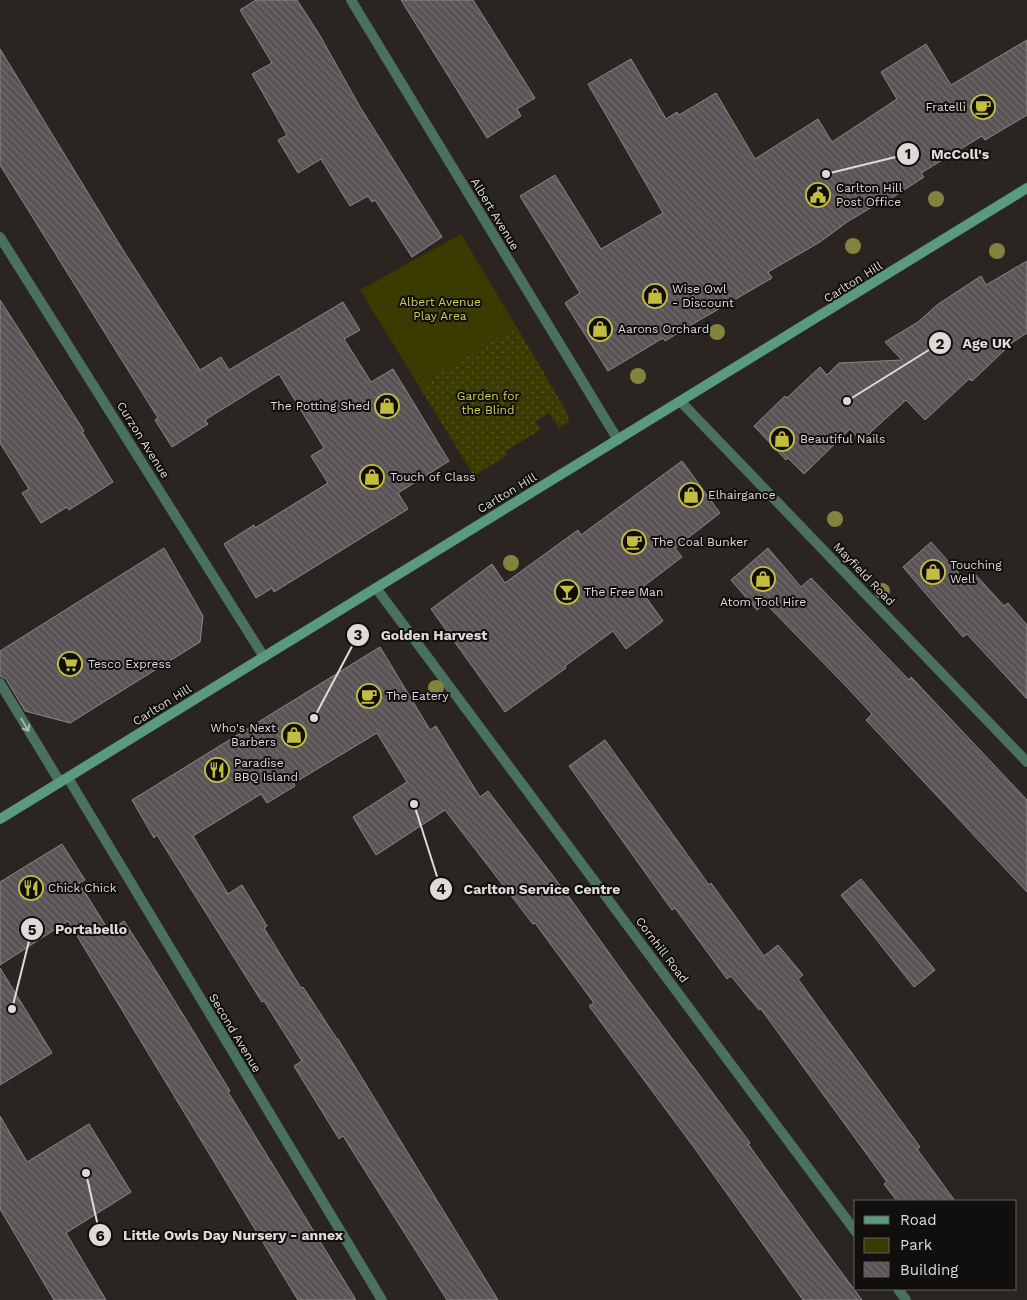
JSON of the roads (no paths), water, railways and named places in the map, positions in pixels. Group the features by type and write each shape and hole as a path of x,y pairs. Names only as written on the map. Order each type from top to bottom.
{"main road":[{"name":"Carlton Hill","path":"0,819 618,440 682,403 1027,188"}],"street":[{"name":"Albert Avenue","path":"350,0 618,440"},
{"name":"Curzon Avenue","path":"0,237 264,657"},
{"name":"Mayfield Road","path":"682,403 1027,762"},
{"name":"Cornhill Road","path":"376,588 854,1229"},
{"name":"Second Avenue","path":"0,683 64,780 382,1300"}],"place":[{"name":"Fratelli","path":"983,107"},
{"name":"McColl's","path":"826,174"},
{"name":"Carlton Hill Post Office","path":"818,195"},
{"name":"Wise Owl - Discount","path":"655,296"},
{"name":"Aarons Orchard","path":"600,329"},
{"name":"Age UK","path":"847,401"},
{"name":"The Potting Shed","path":"387,406"},
{"name":"Beautiful Nails","path":"782,439"},
{"name":"Touch of Class","path":"372,477"},
{"name":"Elhairgance","path":"691,495"},
{"name":"The Coal Bunker","path":"634,542"},
{"name":"Touching Well","path":"933,572"},
{"name":"Atom Tool Hire","path":"763,579"},
{"name":"The Free Man","path":"567,592"},
{"name":"Tesco Express","path":"70,664"},
{"name":"The Eatery","path":"369,696"},
{"name":"Golden Harvest","path":"314,718"},
{"name":"Who's Next Barbers","path":"294,735"},
{"name":"Paradise BBQ Island","path":"217,770"},
{"name":"Carlton Service Centre","path":"414,804"},
{"name":"Chick Chick","path":"31,888"},
{"name":"Portabello","path":"12,1009"},
{"name":"Little Owls Day Nursery - annex","path":"86,1173"}],"park label":[{"name":"Albert Avenue Play Area","path":"440,309"},
{"name":"Garden for the Blind","path":"488,403"}]}
